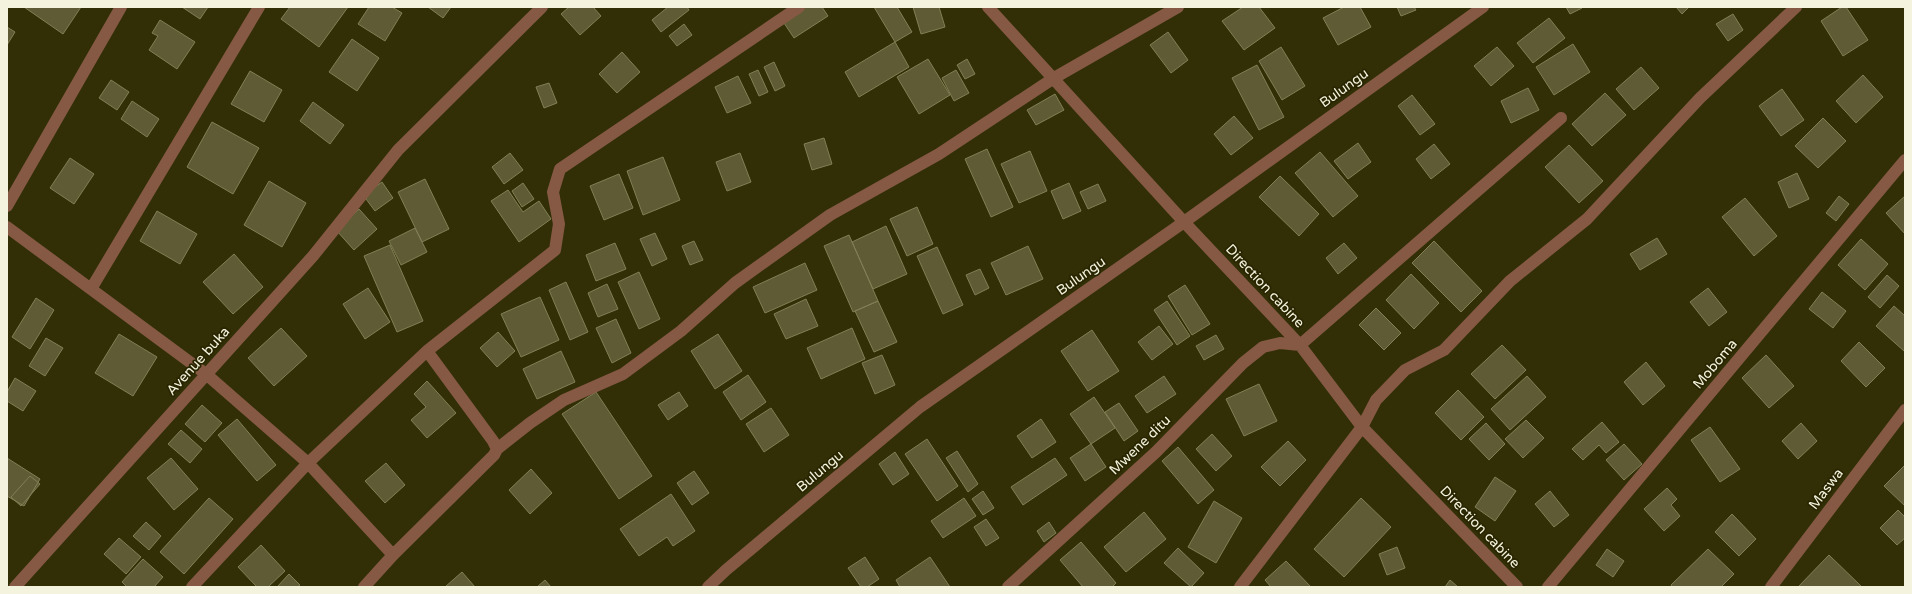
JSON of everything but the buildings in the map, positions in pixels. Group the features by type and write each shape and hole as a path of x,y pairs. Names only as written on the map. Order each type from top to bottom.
{"street":[{"path":"7,206 121,7"},
{"path":"91,289 259,7"},
{"name":"Avenue buka","path":"15,587 313,256 398,150 542,7"},
{"path":"192,587 308,463 427,351 555,250 559,224 554,192 560,168 799,7"},
{"name":"Direction cabine","path":"988,7 1184,222 1300,345 1362,427 1517,587"},
{"path":"364,587 393,555 494,455 497,449 540,416 564,400 623,374 681,331 735,283 830,215 939,154 1054,78 1178,7"},
{"name":"Bulungu","path":"708,587 726,570 920,408 1184,222 1483,7"},
{"path":"1240,587 1362,427 1376,400 1405,370 1444,350 1510,281 1587,219 1700,98 1796,7"},
{"path":"1300,345 1561,118"},
{"name":"Moboma","path":"1548,587 1905,160"},
{"path":"7,227 206,374 308,463 393,555"},
{"name":"Mwene ditu","path":"1008,587 1156,452 1243,363 1263,347 1280,343 1300,345"},
{"path":"427,351 493,441 497,449"},
{"name":"Maswa","path":"1771,587 1905,410"}]}
